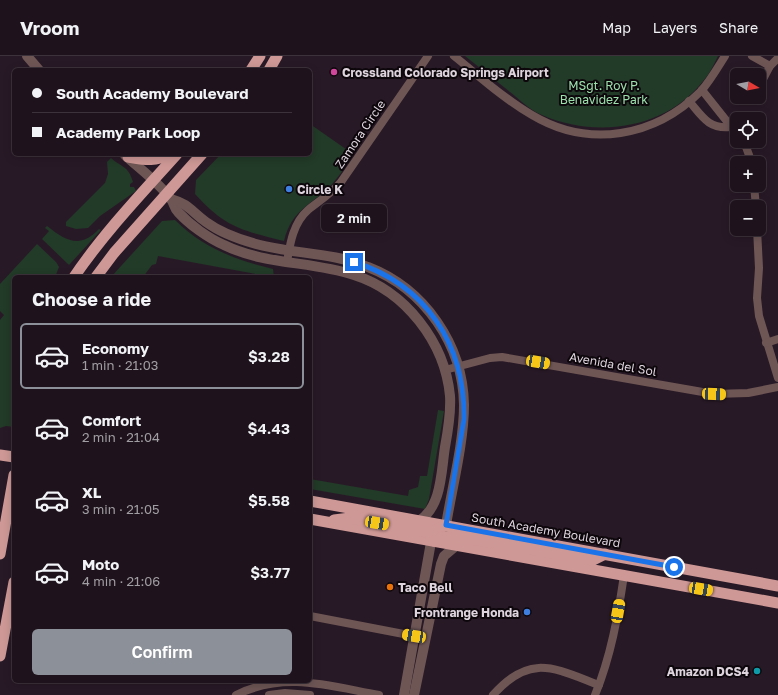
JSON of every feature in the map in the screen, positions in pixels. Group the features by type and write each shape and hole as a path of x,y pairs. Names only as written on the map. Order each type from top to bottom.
{"highway":[{"path":"252,68 260,56"},
{"path":"270,68 277,56"},
{"path":"126,156 149,161 159,160 167,156"},
{"path":"75,275 105,235 175,156"},
{"path":"98,275 114,253 169,197 200,156"},
{"path":"0,455 12,457"},
{"path":"0,554 12,486"},
{"name":"South Academy Boulevard","path":"312,501 778,586"},
{"path":"316,520 350,518 427,532 434,531 446,525"},
{"path":"316,520 431,542 778,603"},
{"path":"431,542 444,537 455,536 593,560 606,554"},
{"path":"0,656 12,593"}],"street":[{"path":"27,56 37,68"},
{"name":"Zamora Circle","path":"287,262 298,221 306,211 332,193 342,182 428,56"},
{"path":"454,56 531,115 546,123 578,132 616,134 631,132 661,121 677,112 702,90 726,56"},
{"path":"752,56 770,66"},
{"path":"766,74 770,66 778,58"},
{"path":"689,101 709,125 721,128 730,127 724,115 702,90"},
{"path":"126,156 169,197 177,211 212,239 254,257 353,274 375,283 390,292 406,306 426,330 434,343 445,370 450,398 445,446 435,503 427,516 419,521"},
{"path":"169,197 184,203 204,221 226,234 258,244 354,262 369,267 395,280 417,298 434,317 447,337 459,366 464,404 464,419 446,525"},
{"path":"757,236 759,268 757,298 759,316 766,343 778,378"},
{"path":"766,343 778,339"},
{"name":"Avenida del Sol","path":"445,370 490,358 502,357 714,394 748,393 778,388"},
{"path":"404,695 431,542"},
{"path":"414,695 441,564 444,556 457,546"},
{"path":"595,695 614,635 624,575"},
{"path":"312,616 414,636"},
{"path":"492,695 514,675 536,668 553,668 599,685"},
{"path":"236,695 262,684 270,683"},
{"path":"285,683 285,693"},
{"path":"310,683 379,695"},
{"path":"269,695 285,693 310,695"}],"green space":[{"name":"MSgt. Roy P. Benavidez Park","path":"465,56 718,56 704,80 688,97 670,110 651,119 629,125 585,127 563,122 538,113 525,105"},
{"path":"312,125 353,154 333,183 304,208 292,221 284,241 256,234 225,221 195,194 196,180 219,156 312,156"},
{"path":"111,158 129,172 133,182 130,184 130,187 134,187 136,191 100,216 88,228 76,229 66,226 66,222 105,183 108,174 107,162"},
{"path":"175,220 197,238 221,252 273,269 274,275 261,275 158,256 156,264 152,265 144,275 113,275 162,221"},
{"path":"47,226 60,236 73,241 86,239 99,229 101,230 69,265 42,239 49,231 45,228"},
{"path":"37,244 56,262 59,267 56,275 12,275 12,427 6,426 0,428 0,320 4,315 0,311 0,284"},
{"path":"438,410 444,411 429,499 425,509 312,489 312,479 408,496 409,490 418,487 420,476 427,476"}],"place":[{"name":"Crossland Colorado Springs Airport","path":"334,72"},
{"name":"Circle K","path":"289,189"},
{"name":"Taco Bell","path":"390,587"},
{"name":"Frontrange Honda","path":"527,612"},
{"name":"Amazon DCS4","path":"757,671"}],"route":[{"path":"354,262 369,267 395,280 427,307 447,337 459,366 463,389 464,419 446,525 674,567"}]}
